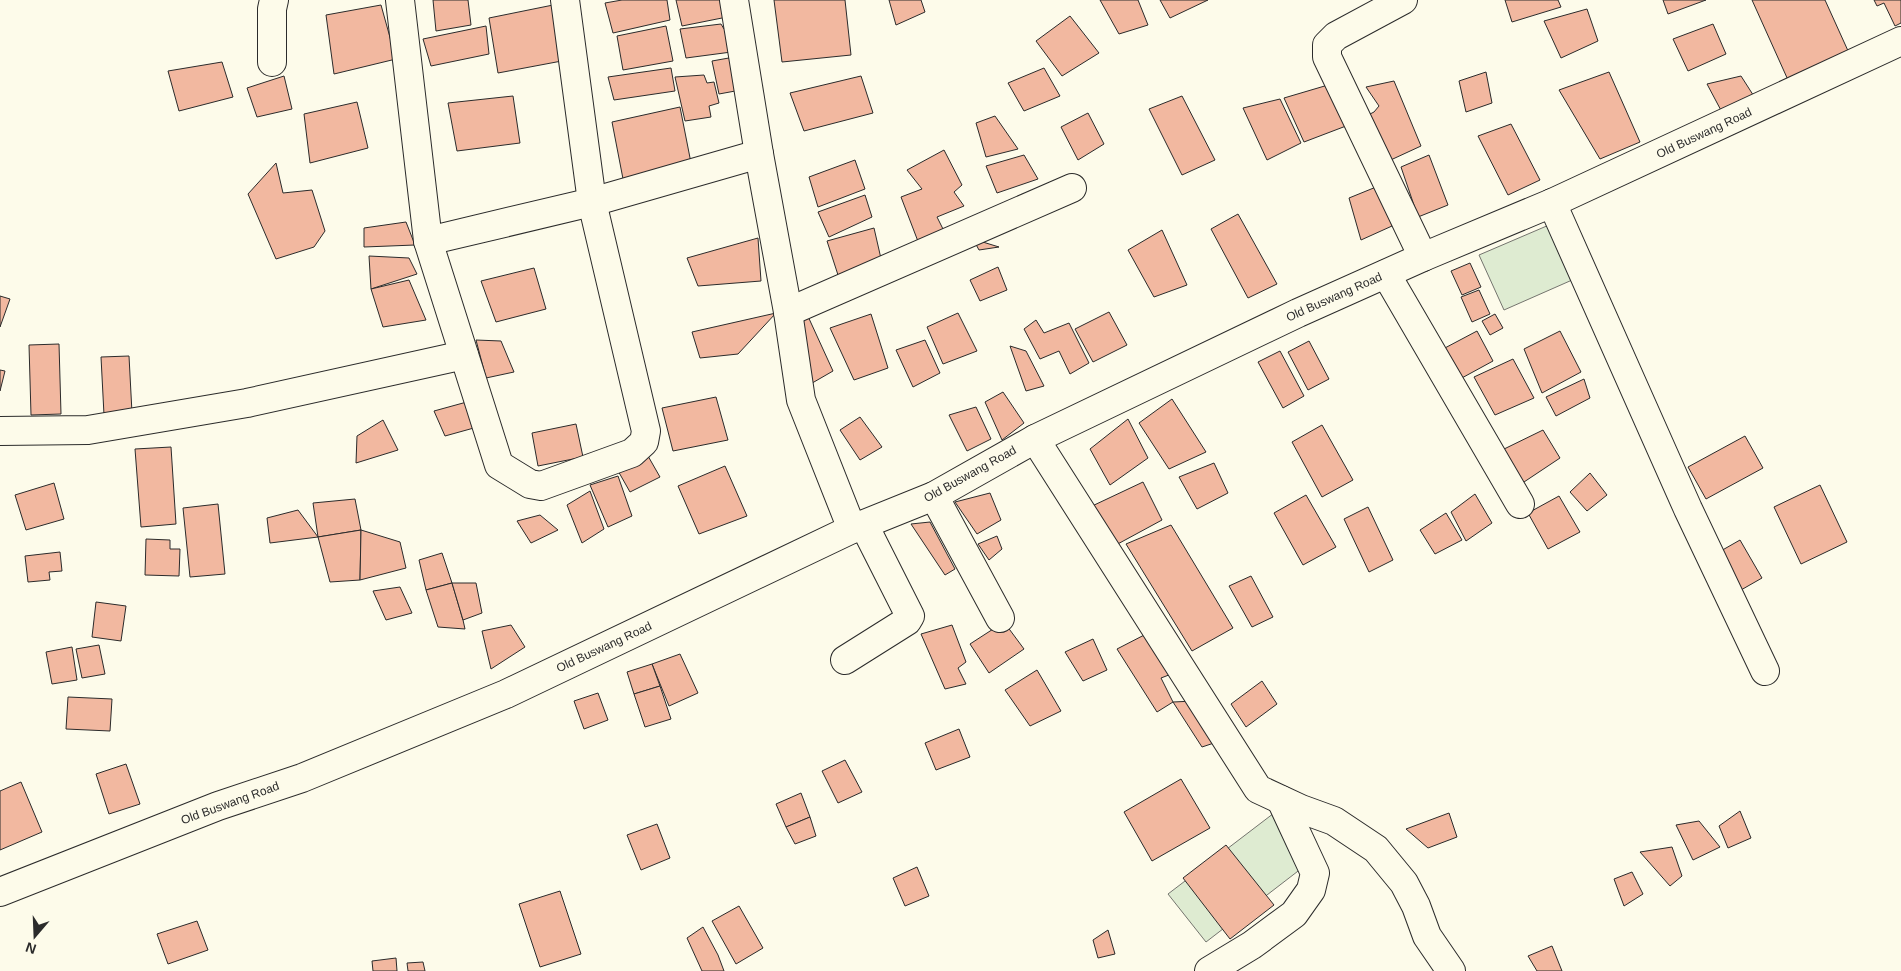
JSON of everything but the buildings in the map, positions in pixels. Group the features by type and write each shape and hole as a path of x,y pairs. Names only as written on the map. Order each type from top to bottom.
{"street":[{"path":"272,62 272,9 274,0"},
{"path":"400,0 428,241 499,465 530,484 540,486 632,453 644,442 646,431 592,202 565,0"},
{"path":"734,0 759,154 788,312 801,400 858,527 910,616 907,621 845,660"},
{"path":"1403,0 1336,36 1328,45 1327,57 1423,257"},
{"name":"Old Buswang Road","path":"0,892 218,806 302,778 506,694 858,527 934,496 1035,439 1298,313 1423,257 1552,203 1901,41"},
{"path":"428,241 592,202 759,154"},
{"path":"788,312 1072,188"},
{"path":"1552,203 1688,509 1765,671"},
{"path":"1386,274 1520,504"},
{"path":"0,431 88,430 248,403 464,355"},
{"path":"1035,439 1258,789 1334,820 1376,849 1404,883 1416,906 1427,936 1452,971"},
{"path":"934,496 1000,618"},
{"path":"1209,971 1252,945 1294,914 1311,890 1315,873 1281,800"}],"green space":[{"path":"1563,219 1588,273 1504,310 1479,255"},
{"path":"1278,810 1315,858 1206,942 1168,894"}]}
